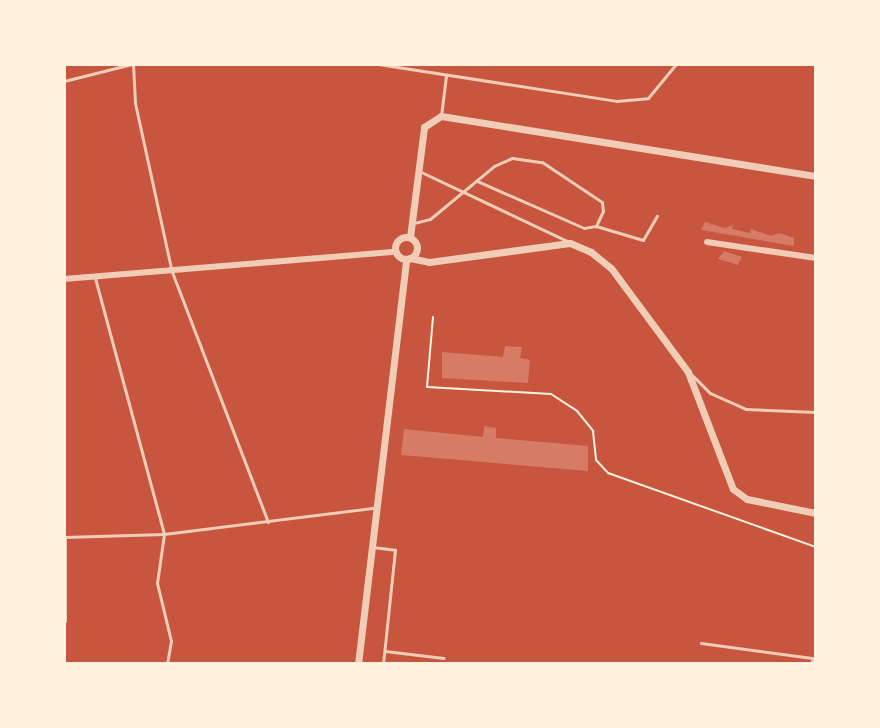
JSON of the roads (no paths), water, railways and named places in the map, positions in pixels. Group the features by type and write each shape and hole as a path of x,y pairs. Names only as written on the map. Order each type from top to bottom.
{"street":[{"path":"410,237 424,127 441,116 816,176"},
{"path":"395,252 398,239 410,237"},
{"path":"358,664 408,259 418,248 410,237"},
{"path":"707,242 816,258"},
{"path":"64,279 395,252 408,259 429,262 570,243 611,268 688,372 733,489 747,499 816,513"}],"lane":[{"path":"64,81 133,64 135,103 172,272 268,522"},
{"path":"378,64 616,101 648,98 676,64"},
{"path":"433,73 435,64"},
{"path":"441,116 446,75"},
{"path":"414,223 430,219 462,192 512,158 542,162 602,202 596,226"},
{"path":"419,171 570,243"},
{"path":"477,181 584,228 596,226 643,240 657,216"},
{"path":"95,278 164,534 157,583 171,641 167,664"},
{"path":"688,372 710,393 746,409 816,412"},
{"path":"65,621 64,537 164,534 376,508"},
{"path":"372,547 395,550 383,664"},
{"path":"701,643 814,656 810,664"},
{"path":"385,651 444,658"}]}
